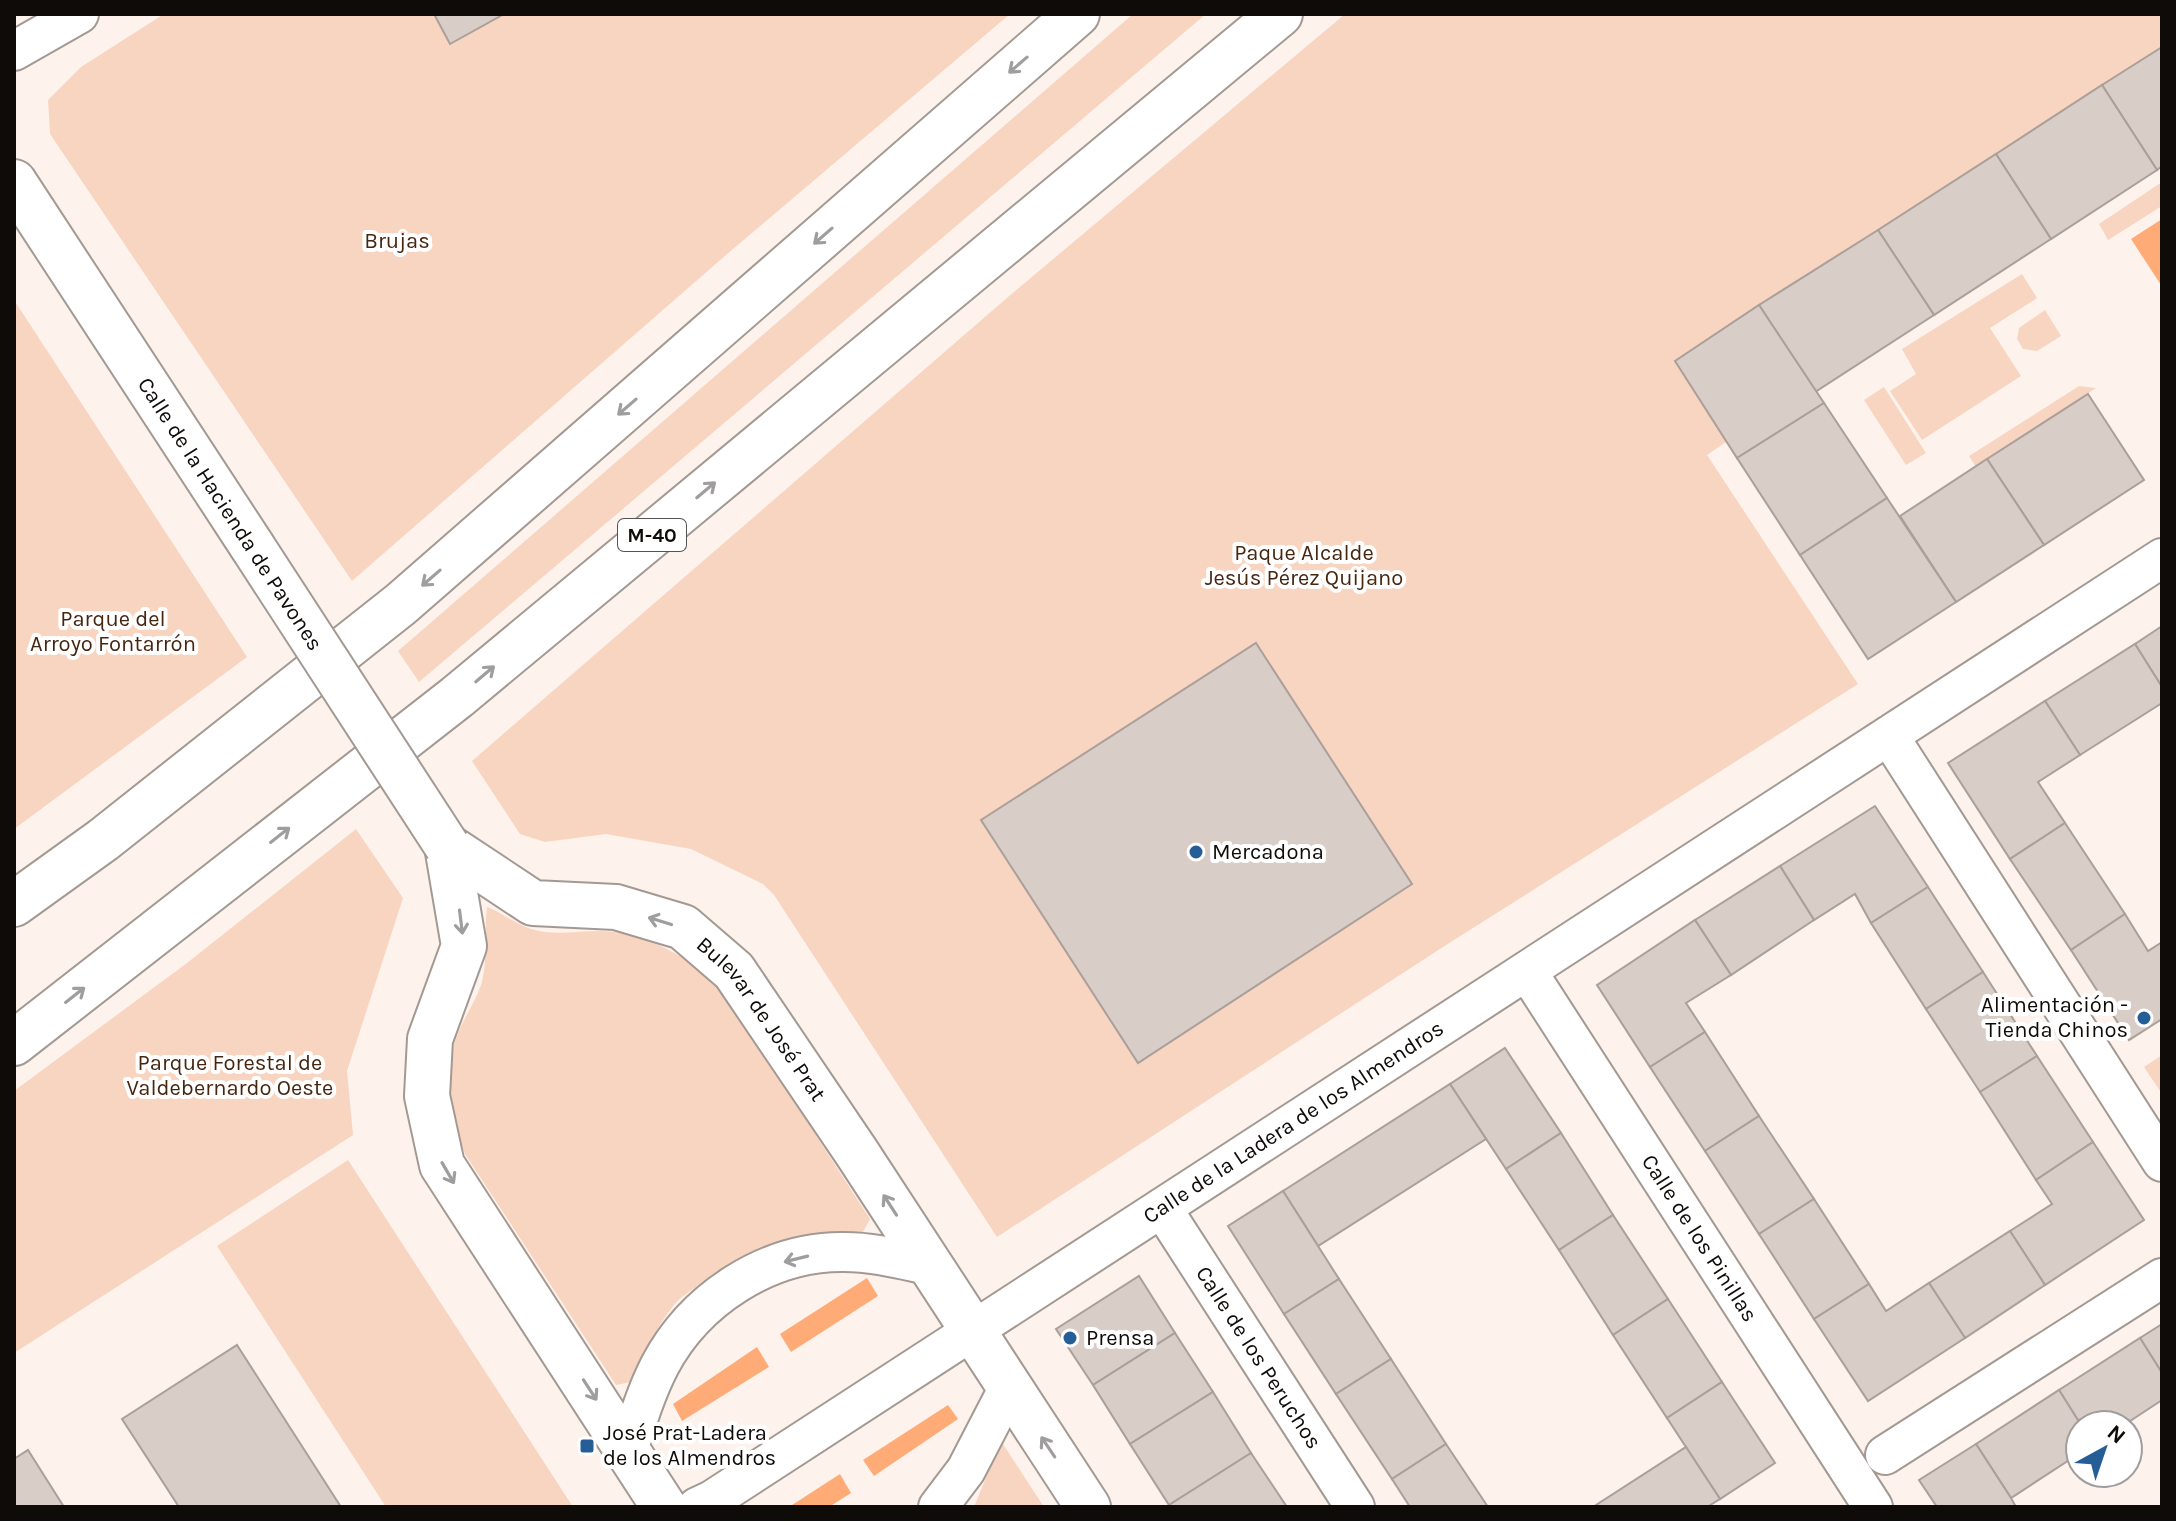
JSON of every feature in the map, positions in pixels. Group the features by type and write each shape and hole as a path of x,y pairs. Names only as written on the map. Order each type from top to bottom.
{"main road":[{"path":"14,904 103,840 401,604 1077,14"},
{"name":"M-40","path":"14,1043 457,697 1280,14"},
{"name":"Calle de la Hacienda de Pavones","path":"14,182 447,846"},
{"path":"447,846 464,946 430,1039 427,1096 442,1165 664,1507"},
{"name":"Bulevar de José Prat","path":"447,846 533,903 616,907 683,927 734,971 1088,1507"}],"street":[{"path":"14,51 79,14"},
{"name":"Calle de la Ladera de los Almendros","path":"697,1507 2162,558"},
{"path":"1889,736 2162,1162"},
{"name":"Calle de los Pinillas","path":"1527,971 1873,1507"},
{"name":"Calle de los Peruchos","path":"1162,1208 1355,1507"},
{"path":"628,1451 660,1365 680,1334 706,1305 733,1286 766,1267 803,1256 841,1252 876,1254 928,1265"},
{"path":"1885,1455 2162,1278"},
{"path":"938,1507 966,1470 1009,1387"}],"green space":[{"name":"Brujas","path":"164,14 1010,14 726,255 352,581 50,134 48,100 81,67"},
{"path":"1133,14 1206,14 419,682 398,651"},
{"name":"Paque Alcalde Jesús Pérez Quijano","path":"1345,14 2162,14 2162,47 1675,361 1726,442 1707,455 1858,684 1443,947 997,1237 774,895 763,884 691,849 606,834 545,842 520,834 472,761 1008,297"},
{"path":"2162,182 2162,206 2108,240 2099,224"},
{"path":"2022,274 2037,298 1990,328 2021,376 1922,440 1890,391 1916,374 1902,349"},
{"name":"Parque del Arroyo Fontarrón","path":"14,300 247,657 14,829"},
{"path":"2045,310 2061,336 2037,351 2023,349 2017,339 2019,328"},
{"path":"2079,386 2096,388 1976,467 1969,456"},
{"path":"1884,387 1926,453 1906,465 1864,400"},
{"name":"Parque Forestal de Valdebernardo Oeste","path":"356,829 403,898 347,1071 353,1135 14,1353 14,1091 187,963"},
{"path":"487,907 525,927 540,931 599,931 631,935 676,954 716,981 870,1219 862,1234 818,1235 777,1243 719,1270 676,1303 655,1333 631,1382 616,1385 465,1154 455,1124 449,1094 450,1063 458,1033 482,982"},
{"path":"2162,1055 2162,1094 2144,1067"},
{"path":"348,1160 573,1507 386,1507 217,1246"},
{"path":"1001,1441 1044,1507 974,1507"}],"shaded area":[{"path":"2162,219 2162,285 2161,285 2131,239"},
{"path":"867,1278 878,1296 791,1352 780,1334"},
{"path":"757,1347 769,1367 682,1421 673,1404"},
{"path":"948,1405 958,1419 874,1476 863,1460"},
{"path":"840,1474 851,1493 829,1507 789,1507"}],"building":[{"path":"434,14 504,14 450,44"},
{"path":"2162,47 2162,166 2157,170 2102,85"},
{"path":"2102,85 2157,170 2051,239 1996,154"},
{"path":"1996,154 2051,239 1934,315 1878,230"},
{"path":"1878,230 1934,315 1815,392 1759,305"},
{"path":"1759,305 1824,403 1737,458 1675,361"},
{"path":"2088,394 2144,480 2044,545 1987,459"},
{"path":"1824,403 1887,498 1800,555 1737,458"},
{"path":"1987,459 2044,545 1956,602 1900,516"},
{"path":"1887,498 1956,602 1868,659 1800,555"},
{"path":"2162,626 2162,687 2135,644"},
{"name":"Mercadona","path":"1256,643 1412,884 1138,1063 981,820"},
{"path":"2135,644 2162,687 2162,703 2080,755 2045,701"},
{"path":"2045,701 2080,755 2038,782 2065,823 2010,859 1948,763"},
{"path":"1875,806 1928,887 1871,923 1855,894 1814,920 1780,866"},
{"path":"2065,823 2125,914 2071,950 2010,859"},
{"path":"1780,866 1814,920 1731,975 1695,920"},
{"path":"1928,887 1983,972 1926,1009 1871,923"},
{"path":"2125,914 2148,951 2162,942 2162,1019 2129,1040 2071,950"},
{"path":"1695,920 1731,975 1686,1003 1705,1032 1650,1067 1597,985"},
{"path":"1983,972 2037,1056 1980,1092 1926,1009"},
{"path":"1705,1032 1759,1116 1705,1151 1650,1067"},
{"path":"1505,1048 1561,1133 1506,1169 1450,1084"},
{"path":"2037,1056 2093,1142 2036,1180 1980,1092"},
{"path":"1450,1084 1486,1139 1318,1246 1283,1191"},
{"path":"1759,1116 1814,1199 1759,1234 1705,1151"},
{"path":"1561,1133 1613,1215 1559,1250 1506,1169"},
{"path":"2093,1142 2144,1220 2045,1285 2010,1231 2052,1204 2036,1180"},
{"path":"1283,1191 1339,1279 1284,1314 1228,1226"},
{"path":"1814,1199 1869,1284 1814,1319 1759,1234"},
{"path":"1613,1215 1668,1299 1613,1335 1559,1250"},
{"path":"2010,1231 2045,1285 1965,1338 1929,1283"},
{"path":"1139,1276 1175,1333 1093,1385 1056,1329"},
{"path":"1339,1279 1391,1359 1336,1394 1284,1314"},
{"path":"1929,1283 1965,1338 1868,1401 1814,1319 1869,1284 1886,1311"},
{"path":"1668,1299 1722,1382 1667,1418 1613,1335"},
{"path":"2162,1324 2162,1373 2140,1338"},
{"path":"1175,1333 1213,1392 1130,1444 1093,1385"},
{"path":"2140,1338 2162,1373 2162,1400 2144,1412 2144,1409 2071,1409 2059,1390"},
{"path":"237,1345 341,1507 179,1507 122,1419"},
{"path":"1391,1359 1446,1444 1392,1479 1336,1394"},
{"path":"1722,1382 1775,1463 1720,1499 1667,1418"},
{"path":"2059,1390 2071,1409 2064,1409 2064,1463 2011,1498 1976,1444"},
{"path":"1213,1392 1251,1453 1169,1505 1130,1444"},
{"path":"1446,1444 1488,1507 1410,1507 1392,1479"},
{"path":"1976,1444 2016,1507 1937,1507 1919,1480"},
{"path":"1686,1447 1720,1499 1707,1507 1593,1507"},
{"path":"28,1450 64,1507 14,1507 14,1459"},
{"path":"1251,1453 1287,1507 1170,1507 1169,1505"}],"place":[{"name":"Mercadona","path":"1196,852"},
{"name":"Alimentación - Tienda Chinos","path":"2144,1018"},
{"name":"Prensa","path":"1070,1338"},
{"name":"José Prat-Ladera de los Almendros","path":"587,1446"}]}
